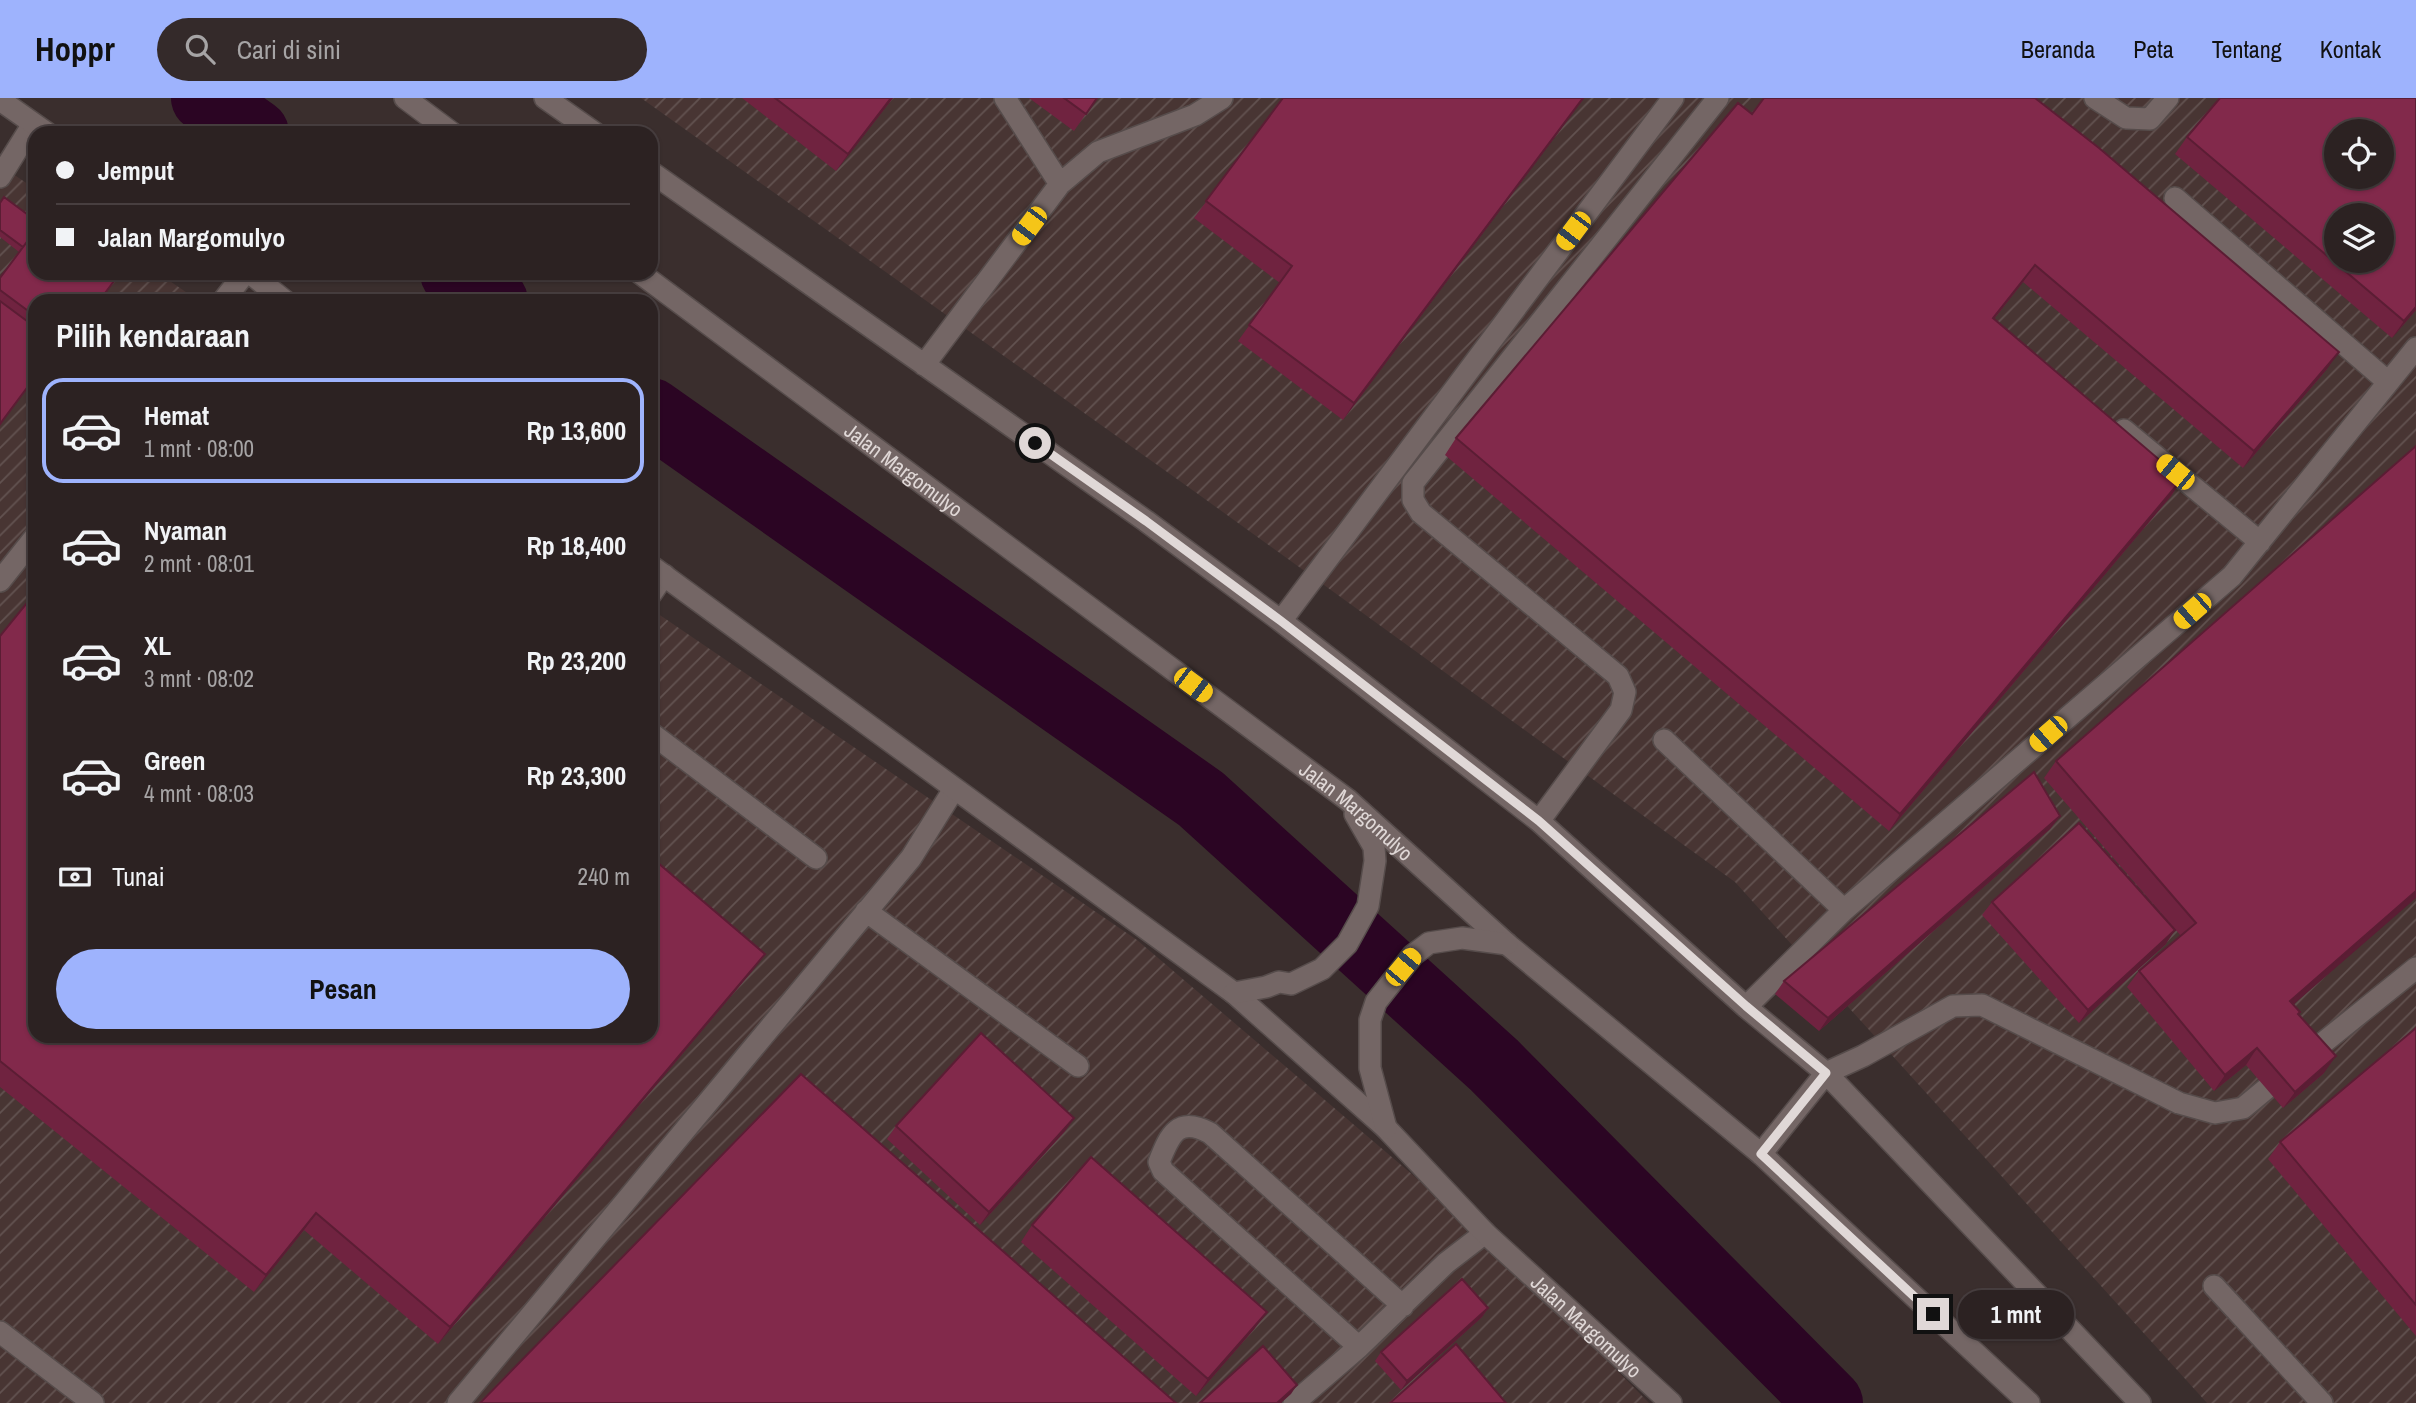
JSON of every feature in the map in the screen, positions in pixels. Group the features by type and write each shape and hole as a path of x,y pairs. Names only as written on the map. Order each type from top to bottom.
{"main road":[{"path":"405,98 443,126"},
{"path":"545,98 585,126"},
{"path":"1005,98 1060,184"},
{"path":"924,365 1060,184 1098,152 1195,115 1222,98"},
{"path":"1281,621 1673,98"},
{"path":"1539,821 1621,710 1625,692 1618,676 1421,513 1413,500 1413,483 1718,98"},
{"path":"2095,98 2126,118 2150,119 2168,98"},
{"path":"0,100 37,126"},
{"path":"0,177 28,143"},
{"path":"658,177 1146,521 1281,621 1539,821 1746,1006 1826,1073 2140,1403"},
{"path":"2175,198 2388,382"},
{"path":"229,294 242,280"},
{"path":"257,280 276,294"},
{"name":"Jalan Margomulyo","path":"649,280 1348,800 1507,944 1761,1154 2029,1403"},
{"path":"1746,1006 1844,910 2232,576 2416,348"},
{"path":"2110,419 2260,542"},
{"path":"0,581 28,546"},
{"name":"Jalan Margomulyo","path":"658,570 1234,993 1386,1128 1485,1233 1671,1403"},
{"path":"658,738 816,858"},
{"path":"1664,740 1844,910"},
{"path":"458,1403 911,858 954,789"},
{"path":"1234,993 1266,988 1279,982 1292,984 1322,969 1347,944 1368,906 1375,861 1374,847 1348,800"},
{"path":"866,911 1078,1066"},
{"path":"1386,1128 1370,1068 1370,1020 1376,1002 1413,954 1429,943 1462,938 1507,944"},
{"path":"2308,1055 2416,968"},
{"path":"1761,1154 1826,1073 1863,1056 1953,1006 1982,1005 2179,1103 2215,1113 2243,1108 2266,1089"},
{"path":"1359,1347 1163,1171 1159,1162 1167,1141 1181,1127 1195,1125 1210,1133 1403,1306"},
{"path":"1294,1403 1359,1347 1446,1263 1485,1233"},
{"path":"2214,1286 2322,1403"},
{"path":"0,1332 93,1403"}],"shaded area":[{"path":"641,98 2416,98 2416,1403 2207,1403 1735,882 1191,489"},
{"path":"0,165 28,184 28,280 168,280 189,294 28,294 28,1043 658,1043 658,614 1137,940 1488,1239 1649,1403 0,1403"}],"building":[{"path":"775,98 891,98 848,154"},
{"path":"1064,98 1097,98 1086,114"},
{"path":"1283,98 1583,98 1354,403 1249,325 1292,266 1206,201"},
{"path":"1764,98 2035,98 2099,148 2339,352 2254,451 2035,265 1993,318 2182,479 1900,814 1456,438 1738,103 1752,114"},
{"path":"2220,98 2416,98 2416,307 2404,321 2347,273 2394,273 2394,203 2324,203 2324,253 2187,137"},
{"path":"4,197 28,215 28,240 23,247 0,230 0,203"},
{"path":"28,240 28,280 115,280 104,294 28,294 28,311 0,290 0,278"},
{"path":"0,301 28,322 28,386 0,424"},
{"path":"2416,446 2416,891 2290,1001 2300,1012 2298,1014 2336,1056 2295,1092 2257,1048 2225,1075 2139,971 2196,923 2056,761"},
{"path":"28,602 28,1043 658,1043 658,863 765,954 450,1327 316,1213 266,1275 0,1061 0,636"},
{"path":"2034,772 2060,816 1828,1018 1784,981"},
{"path":"2079,823 2175,930 2088,1010 1992,902"},
{"path":"2416,1028 2416,1305 2280,1142"},
{"path":"981,1033 1074,1118 989,1212 896,1126"},
{"path":"801,1074 1176,1403 480,1403"},
{"path":"1091,1157 1267,1312 1208,1379 1032,1225"},
{"path":"1462,1279 1488,1308 1407,1381 1381,1352"},
{"path":"1456,1344 1506,1403 1390,1403"},
{"path":"1263,1346 1297,1385 1277,1403 1200,1403"}],"waterway":[{"path":"205,98 245,126"},
{"path":"464,280 484,294"},
{"path":"658,417 1201,799 1494,1065 1829,1403"}],"route":[{"path":"1035,443 1281,621 1539,821 1746,1006 1826,1073 1761,1154 1933,1314"}]}
